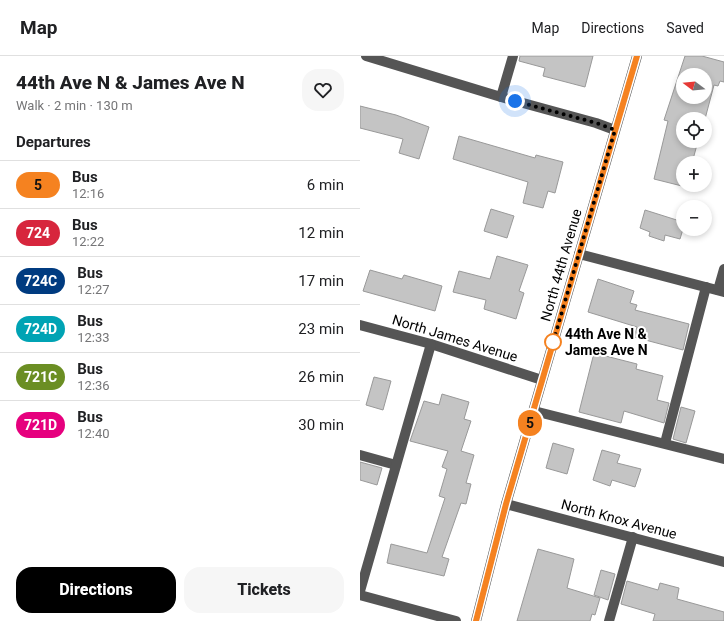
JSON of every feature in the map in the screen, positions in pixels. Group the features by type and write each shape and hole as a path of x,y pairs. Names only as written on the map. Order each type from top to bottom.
{"street":[{"path":"366,56 398,60 501,97 596,123 615,130"},
{"path":"501,97 513,56"},
{"name":"North 44th Avenue","path":"476,621 506,504 637,56"},
{"path":"579,254 721,291 724,269"},
{"path":"665,443 706,287"},
{"name":"North James Avenue","path":"360,326 431,344 542,380"},
{"path":"360,591 431,344"},
{"path":"534,410 724,459"},
{"path":"360,455 396,465"},
{"name":"North Knox Avenue","path":"506,504 724,562"},
{"path":"609,621 633,537"},
{"path":"360,595 456,621"}],"building":[{"path":"520,56 593,56 585,87 543,76 545,68 519,61"},
{"path":"685,56 702,56 724,62 724,82 720,81 718,86 714,85 712,93 712,68 681,68"},
{"path":"676,83 676,104 709,104 707,112 676,112 676,148 696,148 694,156 676,156 676,184 654,179 668,121 664,120"},
{"path":"360,106 396,115 429,127 419,159 399,153 403,139 360,128"},
{"path":"459,136 535,158 536,155 563,162 555,193 548,191 543,208 523,203 528,182 453,159"},
{"path":"491,209 514,216 507,238 484,231"},
{"path":"645,210 676,220 676,236 681,236 680,239 665,235 664,241 649,236 650,232 640,228"},
{"path":"497,256 528,265 519,291 524,293 516,319 484,309 486,300 453,292 459,271 490,279"},
{"path":"370,270 402,279 404,275 442,286 435,311 363,291"},
{"path":"598,279 634,291 630,303 637,305 635,310 689,324 683,350 634,337 637,327 588,312"},
{"path":"594,353 637,364 636,369 663,376 657,400 669,403 664,423 624,411 621,423 579,412"},
{"path":"374,377 391,381 383,410 366,405"},
{"path":"442,394 469,402 464,419 471,421 461,451 474,455 466,483 471,484 466,504 461,503 442,557 449,559 444,576 387,563 391,544 427,553 445,498 439,496 447,469 442,467 448,451 410,441 424,401 439,405"},
{"path":"681,407 695,411 686,443 673,439"},
{"path":"553,443 574,449 567,474 546,468"},
{"path":"602,450 620,455 617,463 641,469 635,487 612,480 610,486 593,480"},
{"path":"360,462 382,468 377,485 360,480"},
{"path":"538,549 574,559 567,588 600,598 595,615 592,614 590,621 517,621"},
{"path":"601,570 615,574 608,600 594,595"},
{"path":"627,581 658,590 660,583 679,588 677,599 724,612 724,621 653,621 655,614 621,604"}],"bus line":[{"name":"5","path":"476,621 506,504 637,56"}],"place":[{"name":"44th Ave N & James Ave N","path":"553,342"}],"route":[{"path":"515,101 596,123 615,130 552,346 553,342"}]}
